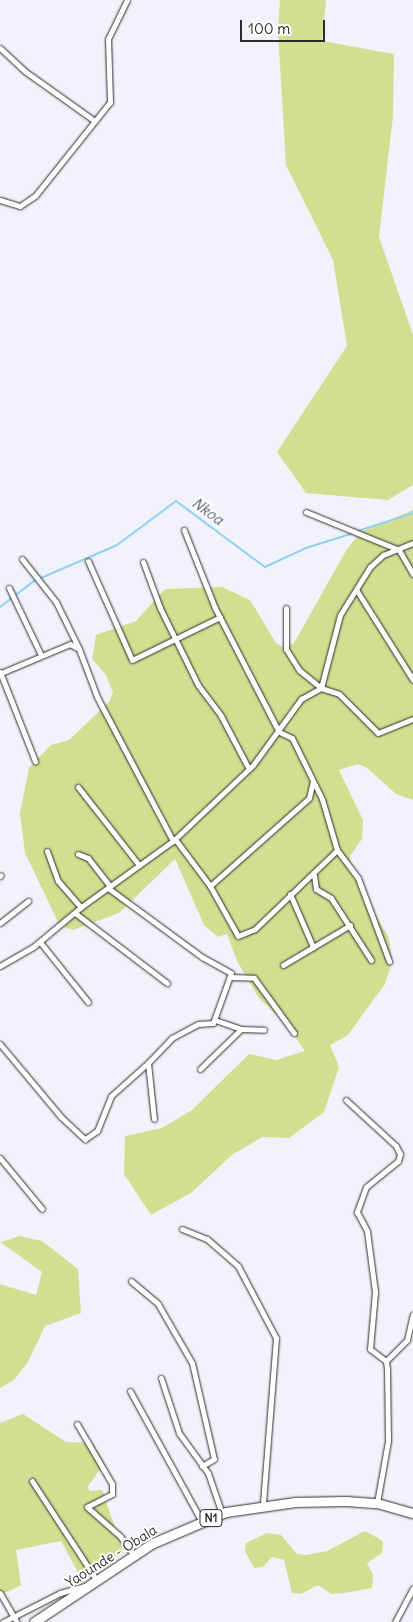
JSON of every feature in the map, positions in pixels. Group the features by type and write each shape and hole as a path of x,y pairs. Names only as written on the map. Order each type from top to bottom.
{"highway":[{"name":"Yaounde - Obala","path":"34,1622 134,1555 222,1514 296,1502 377,1503 413,1512"}],"street":[{"path":"0,200 20,206 35,196 65,162 92,119 110,102 108,39 127,0"},
{"path":"0,48 26,72 92,119"},
{"path":"306,512 399,550 413,574"},
{"path":"184,530 220,618 279,732 292,738 313,781 338,850 358,878 389,961"},
{"path":"0,966 40,942 81,907 175,840 249,770 279,732 301,699 321,688 340,615 358,591 370,567 383,555 413,543"},
{"path":"22,559 56,602 79,649 97,697 175,840 210,886 238,936 255,929 290,894 314,875 338,850"},
{"path":"88,561 132,660 178,641 220,618"},
{"path":"143,562 160,608 178,641 198,686 221,716 249,770"},
{"path":"9,588 40,653"},
{"path":"358,591 413,680"},
{"path":"286,608 286,649 299,670 321,688 339,694 378,733 413,718"},
{"path":"36,761 1,672 40,653 70,644 79,649"},
{"path":"210,886 308,798 313,781"},
{"path":"78,787 139,865"},
{"path":"47,851 58,881 81,907"},
{"path":"78,854 88,858 109,887 202,957 229,969 231,977 216,1020"},
{"path":"314,875 316,888 331,898 371,960"},
{"path":"290,894 313,947"},
{"path":"0,923 28,902"},
{"path":"75,913 167,983"},
{"path":"283,965 350,925"},
{"path":"40,942 88,1002"},
{"path":"231,977 254,978 294,1033"},
{"path":"0,1044 61,1117 85,1139 97,1131 111,1096 148,1063 172,1038 216,1020 241,1029 264,1030"},
{"path":"200,1069 241,1029"},
{"path":"148,1063 154,1119"},
{"path":"346,1100 396,1146 400,1154 398,1161 366,1188 358,1212 367,1231 375,1292 370,1349 386,1361"},
{"path":"0,1158 42,1209"},
{"path":"182,1229 208,1240 238,1266 276,1338 263,1506"},
{"path":"131,1281 158,1304 192,1363 214,1459 202,1466"},
{"path":"377,1503 388,1441 386,1361 407,1340 413,1315"},
{"path":"161,1378 179,1432 208,1473 222,1514"},
{"path":"130,1391 202,1522"},
{"path":"77,1424 112,1484 112,1494 87,1507 120,1536 134,1555"},
{"path":"32,1481 96,1579"},
{"path":"3,1622 60,1593 88,1586"},
{"path":"395,1622 413,1588"},
{"path":"0,1593 17,1622"}],"green space":[{"path":"280,0 326,0 322,41 394,54 393,116 379,237 413,335 413,485 388,500 306,493 277,452 347,346 333,260 286,165 278,31"},
{"path":"413,510 413,800 396,794 366,767 358,764 339,770 363,820 362,839 350,856 351,866 359,887 389,938 392,962 385,984 347,1036 330,1045 339,1067 324,1112 289,1138 263,1137 233,1154 191,1193 151,1215 124,1174 125,1136 162,1128 192,1110 249,1054 276,1060 305,1051 288,1026 259,998 237,961 227,934 218,937 204,925 175,859 119,913 73,930 60,926 25,853 20,813 29,768 51,745 69,740 109,702 113,693 106,675 92,659 96,635 136,621 165,589 222,587 250,600 276,643 284,648 294,643 347,549 361,532"},
{"path":"20,1236 42,1241 78,1269 81,1313 45,1326 28,1362 14,1380 0,1388 0,1284 36,1295 42,1272 0,1242"},
{"path":"23,1414 66,1442 93,1443 107,1468 99,1471 88,1486 89,1491 102,1490 124,1553 81,1578 61,1541 16,1550 21,1585 0,1595 0,1423"},
{"path":"365,1531 383,1541 382,1553 367,1563 373,1575 372,1588 345,1593 331,1594 318,1585 301,1594 292,1593 284,1560 272,1557 263,1567 254,1568 245,1551 246,1543 267,1533 281,1535 297,1554 306,1555 327,1551"}],"waterway":[{"name":"Nkoa","path":"0,607 34,581 117,545 176,501 265,567 306,548 354,533"},
{"name":"Nkoa","path":"358,531 413,513"}]}
